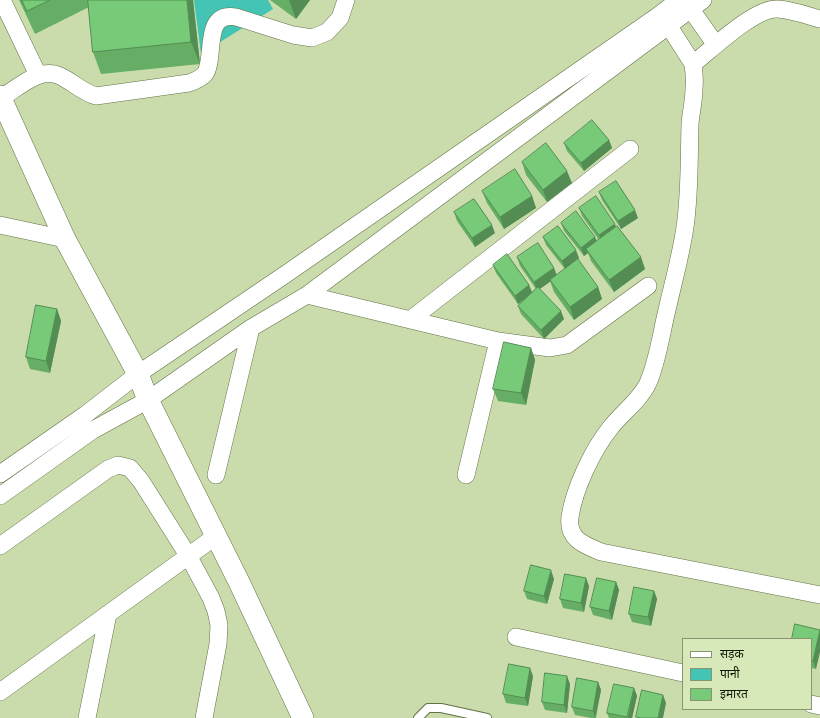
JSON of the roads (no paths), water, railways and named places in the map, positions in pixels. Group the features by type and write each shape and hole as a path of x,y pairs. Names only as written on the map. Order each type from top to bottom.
{"street":[{"path":"2,0 38,75"},
{"path":"303,718 216,536 148,400 138,374 65,239 1,97 38,75 49,74 59,76 86,93 96,96 189,83 197,80 204,74 208,66 213,29 217,22 224,17 236,17 293,35 312,38 327,32 340,18 346,0"},
{"path":"0,496 93,430 148,400 251,328 307,296 690,2 716,44"},
{"path":"693,64 716,44 754,17 767,10 777,9 820,19"},
{"path":"665,20 693,64 694,88 690,122 689,181 685,229 658,351 651,374 643,392 611,426 599,442 578,489 570,517 570,527 572,534 584,546 601,552 820,596"},
{"path":"0,474 85,415 138,374 665,20"},
{"path":"410,320 630,149"},
{"path":"0,225 65,239"},
{"path":"307,296 498,340 550,348 567,345 648,286"},
{"path":"216,475 251,328"},
{"path":"466,475 498,340"},
{"path":"0,546 108,469 118,465 130,468 141,482 189,557 211,598 216,611 219,625 218,644 204,718"},
{"path":"0,692 189,557 216,536"},
{"path":"87,718 108,614"},
{"path":"516,637 682,673"}],"lane":[{"path":"418,718 428,708 441,708 487,718"}],"water":[{"path":"194,0 268,0 273,9 201,54"}]}
